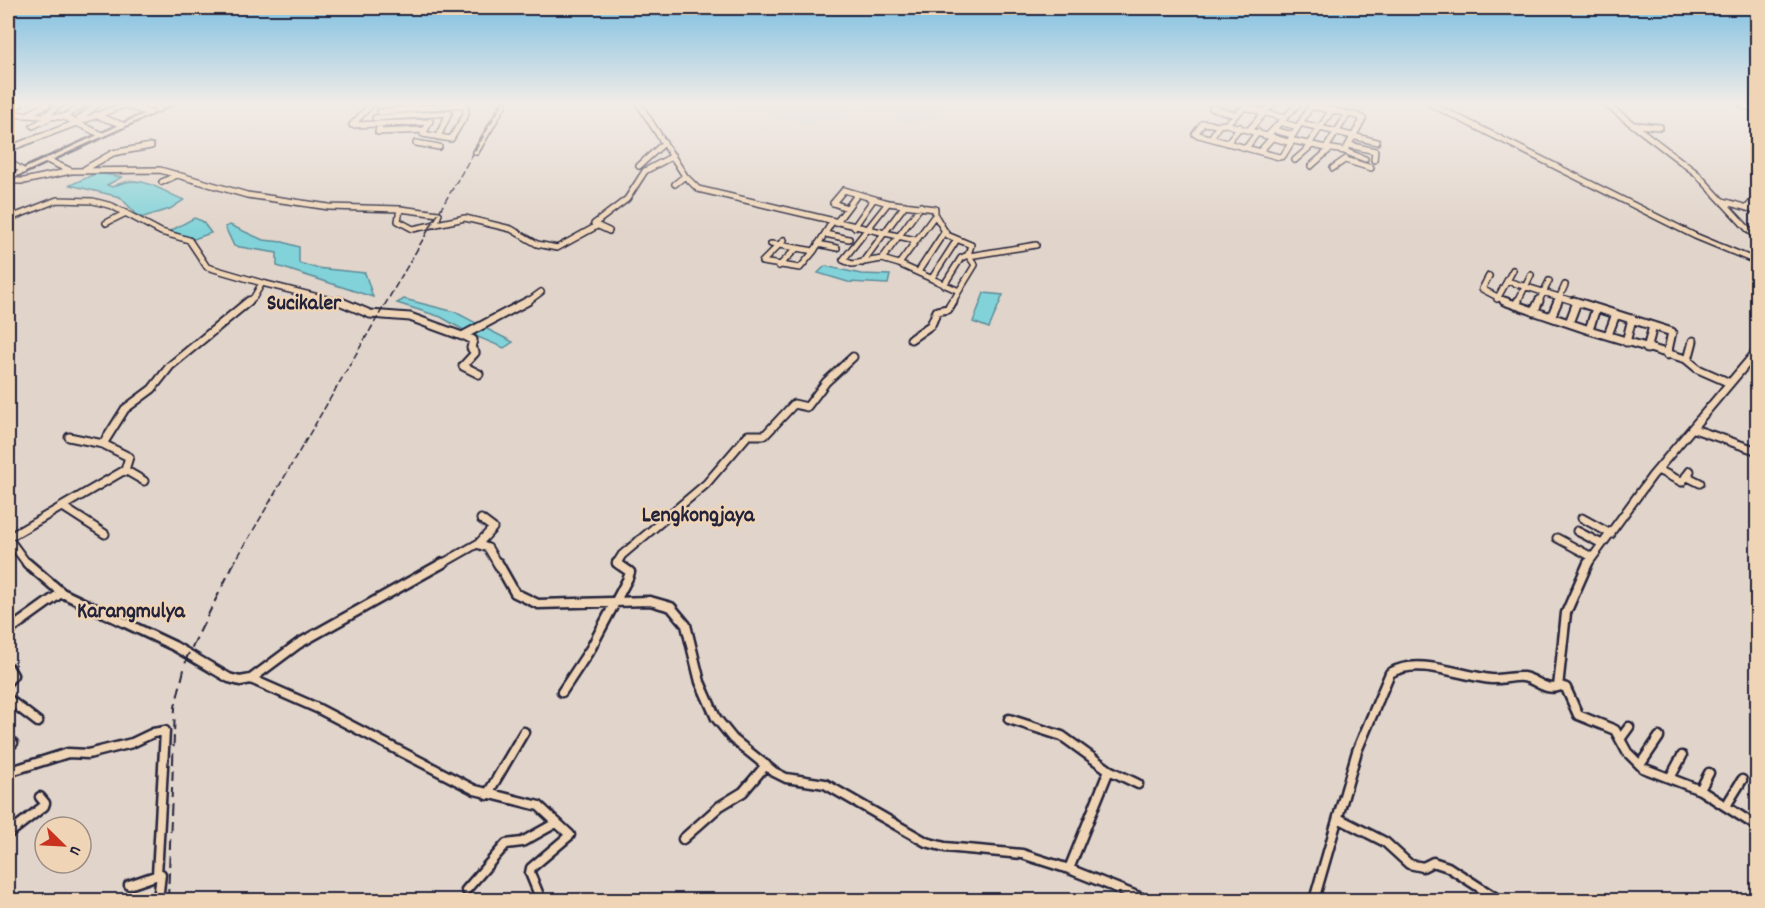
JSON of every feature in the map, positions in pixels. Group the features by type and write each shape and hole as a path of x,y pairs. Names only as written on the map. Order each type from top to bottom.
{"main road":[{"path":"8,180 77,146"}],"street":[{"path":"83,170 113,153 149,146"},
{"path":"476,152 479,146"},
{"path":"639,166 660,146"},
{"path":"666,146 685,176 698,189 834,223 915,240"},
{"path":"1240,146 1283,156 1289,146"},
{"path":"1261,150 1263,146"},
{"path":"1295,160 1308,146"},
{"path":"1321,146 1344,151 1365,159"},
{"path":"1344,151 1348,146"},
{"path":"1354,146 1375,152 1374,160"},
{"path":"1516,146 1695,236 1758,262"},
{"path":"1661,146 1696,174 1758,240"},
{"path":"1311,166 1328,148"},
{"path":"1333,168 1350,155"},
{"path":"609,231 594,223 634,190 645,171 673,156"},
{"path":"46,160 71,171"},
{"path":"1345,160 1371,168"},
{"path":"8,161 23,171"},
{"path":"8,180 24,182 83,170 160,170 247,195 329,207 400,209 439,214 435,225"},
{"path":"162,182 177,175"},
{"path":"675,184 685,176"},
{"path":"847,208 833,203 844,190 873,200 935,209 934,215 899,264"},
{"path":"762,262 800,268 857,195"},
{"path":"1747,208 1758,195"},
{"path":"8,219 63,199 97,202 126,213 160,232 189,240 207,267 335,300 370,314 410,317 465,336 472,340 471,348 475,353 463,366 479,374"},
{"path":"854,227 873,200"},
{"path":"1723,201 1758,211"},
{"path":"888,203 843,260 848,264 882,259 899,264 959,291"},
{"path":"862,263 905,205"},
{"path":"882,259 921,206"},
{"path":"400,209 398,221 405,227 418,229 465,218 512,229 537,244 557,248 597,226"},
{"path":"106,223 126,213"},
{"path":"911,339 931,325 937,311 948,309 975,265 969,256 970,244 956,241 945,231 942,222 934,215"},
{"path":"918,272 945,231"},
{"path":"825,234 849,238"},
{"path":"756,267 784,240"},
{"path":"932,278 956,241"},
{"path":"771,244 815,251"},
{"path":"818,244 837,248"},
{"path":"944,285 961,258 1036,244"},
{"path":"779,266 797,248"},
{"path":"1497,299 1513,270"},
{"path":"1515,305 1531,275"},
{"path":"1489,276 1482,289 1497,299 1647,349 1688,360 1698,369 1731,383"},
{"path":"1507,281 1672,332 1667,355"},
{"path":"1534,312 1549,281"},
{"path":"103,444 121,413 152,389 170,366 254,297 262,283"},
{"path":"1551,317 1565,285"},
{"path":"465,336 489,320 526,305 541,292"},
{"path":"298,300 307,294"},
{"path":"1569,323 1577,302"},
{"path":"1589,330 1596,308"},
{"path":"1608,335 1616,314"},
{"path":"1626,342 1632,320"},
{"path":"1647,349 1653,326"},
{"path":"1688,360 1693,341"},
{"path":"1559,685 1566,613 1592,557 1658,470 1758,350"},
{"path":"562,692 591,648 630,572 617,563 622,555 706,484 748,435 753,433 765,435 794,404 807,407 826,382 853,357"},
{"path":"1694,429 1758,451"},
{"path":"69,436 103,444 129,457 125,470 9,537 41,576 61,593 192,654 231,680 242,682 251,679 298,644 479,543 493,528 481,519"},
{"path":"125,470 144,481"},
{"path":"1658,470 1682,482 1688,474 1700,483"},
{"path":"63,507 105,534"},
{"path":"1582,518 1611,534"},
{"path":"1577,531 1602,544"},
{"path":"1557,538 1592,557"},
{"path":"479,543 491,548 496,563 514,592 529,602 551,605 650,601 671,608 686,625 700,682 716,718 733,739 786,778 825,784 926,842 945,847 1022,854 1070,869 1147,900"},
{"path":"8,631 61,593"},
{"path":"8,667 13,675 8,681"},
{"path":"1314,900 1362,739 1394,668 1429,668 1492,679 1522,677 1551,689 1559,685 1566,688 1578,715 1615,730 1627,752 1640,765 1700,790 1757,823"},
{"path":"251,679 317,708 375,740 487,795 539,806 569,837 530,871 541,900"},
{"path":"8,699 38,722"},
{"path":"1009,719 1049,734 1062,736 1109,770 1138,784"},
{"path":"1621,738 1629,727"},
{"path":"8,772 68,753 88,754 132,743 153,733 165,731 157,875"},
{"path":"487,795 524,732"},
{"path":"1640,765 1659,737"},
{"path":"1670,778 1682,756"},
{"path":"683,839 720,806 743,792 766,765"},
{"path":"1070,869 1109,770"},
{"path":"1700,790 1708,773"},
{"path":"1726,806 1742,780"},
{"path":"8,834 44,806 45,803 40,797"},
{"path":"1338,818 1385,842 1409,864 1423,867 1433,862 1448,867 1499,900"},
{"path":"466,890 498,850 506,844 522,842 556,823"},
{"path":"129,885 161,874 158,900"}],"water":[{"path":"97,173 122,177 107,185 112,187 132,181 141,182 184,200 170,209 140,218 120,197 70,185"},
{"path":"194,218 202,221 211,233 194,239 170,231"},
{"path":"230,225 263,240 283,242 299,247 299,263 316,268 365,273 373,297 277,266 277,253 234,246 225,227"},
{"path":"825,266 861,274 890,275 888,284 848,282 818,273"},
{"path":"984,293 1003,295 989,328 973,322"},
{"path":"404,299 455,312 478,324 467,332 441,317 397,303"},
{"path":"485,328 513,342 504,348 473,335"}],"railway":[{"path":"233,565 477,146"},
{"path":"168,900 175,707 187,657 233,565"}],"district":[{"name":"Sucikaler","path":"304,301"},
{"name":"Lengkongjaya","path":"698,513"},
{"name":"Karangmulya","path":"131,609"}]}
